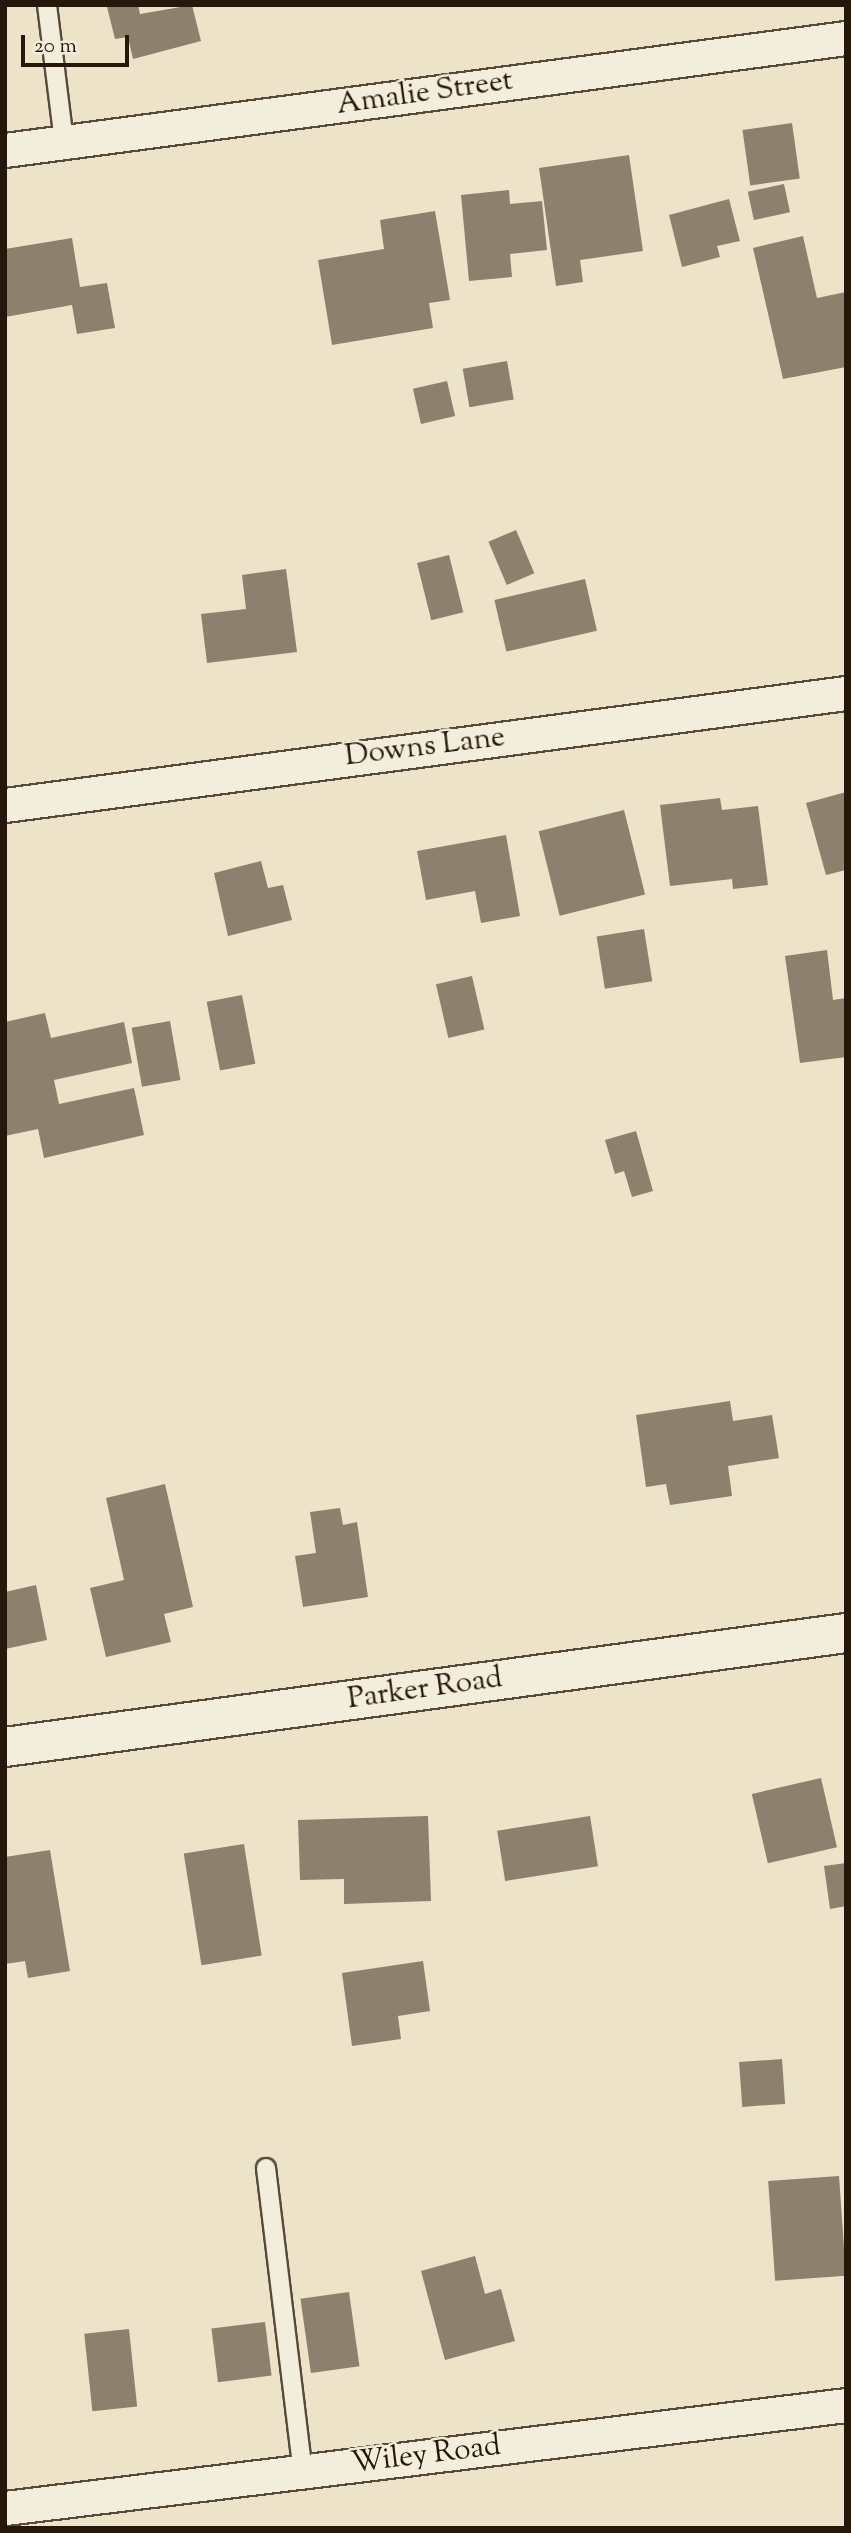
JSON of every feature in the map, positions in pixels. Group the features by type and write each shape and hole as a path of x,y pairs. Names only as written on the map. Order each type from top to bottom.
{"main road":[{"name":"Parker Road","path":"5,1747 846,1633"}],"street":[{"name":"Amalie Street","path":"5,150 846,38"},
{"name":"Downs Lane","path":"5,805 846,693"},
{"name":"Wiley Road","path":"5,2508 846,2404"}],"lane":[{"path":"47,5 64,142"},
{"path":"266,2168 303,2472"}],"building":[{"path":"138,5 140,14 192,5 201,41 133,59 128,37 115,39 107,7"},
{"path":"792,123 800,178 750,185 742,130"},
{"path":"629,155 643,251 580,260 583,282 556,286 539,168"},
{"path":"784,184 790,212 754,220 748,192"},
{"path":"509,190 510,204 542,201 547,250 510,254 512,277 469,281 461,195"},
{"path":"729,199 740,241 717,246 720,257 682,267 669,215"},
{"path":"435,211 450,300 429,303 433,328 332,345 318,260 384,249 380,220"},
{"path":"803,236 817,298 846,292 846,367 783,379 753,248"},
{"path":"72,238 80,287 107,283 115,328 77,334 72,305 5,317 5,249"},
{"path":"507,361 514,399 469,407 463,369"},
{"path":"447,381 455,416 421,424 413,389"},
{"path":"516,530 534,573 507,585 488,542"},
{"path":"449,555 463,612 431,620 417,563"},
{"path":"286,569 297,652 207,663 201,614 246,609 242,575"},
{"path":"585,579 597,631 506,652 494,600"},
{"path":"846,792 846,870 826,875 806,803"},
{"path":"720,798 722,810 758,806 768,885 733,889 732,879 670,886 660,805"},
{"path":"624,810 645,894 560,916 539,831"},
{"path":"506,835 520,916 481,923 475,891 426,900 417,851"},
{"path":"261,861 268,888 283,885 292,920 228,936 214,873"},
{"path":"644,929 652,981 605,989 597,937"},
{"path":"827,950 833,1000 846,998 846,1057 800,1063 785,956"},
{"path":"472,976 484,1030 448,1038 436,984"},
{"path":"242,995 255,1064 220,1071 207,1002"},
{"path":"45,1013 51,1038 124,1022 132,1063 54,1080 59,1104 134,1088 144,1135 44,1158 38,1129 5,1136 5,1022"},
{"path":"170,1021 180,1080 142,1087 132,1028"},
{"path":"636,1131 653,1191 632,1197 624,1171 615,1174 605,1140"},
{"path":"730,1401 733,1421 772,1415 779,1458 728,1466 732,1496 670,1505 666,1484 646,1487 636,1415"},
{"path":"165,1484 193,1607 164,1614 171,1642 106,1657 90,1588 124,1580 106,1498"},
{"path":"340,1508 343,1525 357,1522 368,1597 303,1607 295,1556 316,1553 310,1512"},
{"path":"36,1585 47,1640 5,1649 5,1592"},
{"path":"821,1778 837,1847 768,1863 752,1794"},
{"path":"428,1816 431,1901 344,1904 344,1879 300,1880 298,1820"},
{"path":"590,1816 598,1866 505,1881 497,1831"},
{"path":"244,1844 262,1956 201,1965 184,1854"},
{"path":"50,1850 70,1971 28,1978 25,1961 5,1964 5,1857"},
{"path":"846,1863 846,1906 830,1909 824,1866"},
{"path":"423,1961 430,2011 398,2016 401,2039 352,2046 342,1973"},
{"path":"782,2059 785,2104 742,2107 739,2062"},
{"path":"839,2176 846,2276 775,2281 768,2181"},
{"path":"475,2256 485,2294 501,2289 515,2341 445,2360 421,2271"},
{"path":"349,2292 359,2366 311,2373 300,2299"},
{"path":"265,2322 272,2376 218,2382 211,2329"},
{"path":"129,2329 137,2407 92,2411 84,2334"}]}
